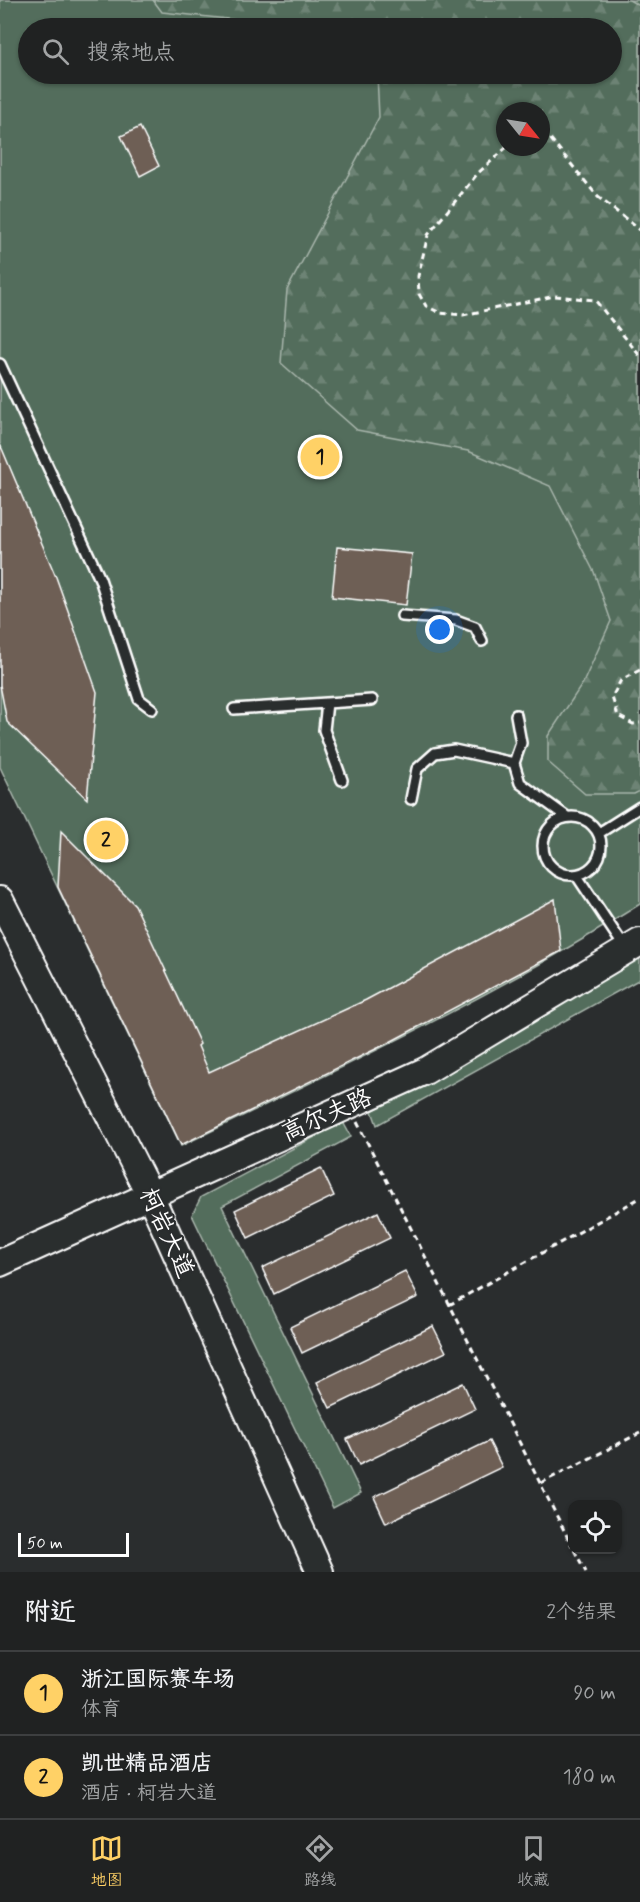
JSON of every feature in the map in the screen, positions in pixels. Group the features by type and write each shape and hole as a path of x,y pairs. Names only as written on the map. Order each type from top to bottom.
{"street":[{"name":"柯岩大道","path":"0,900 150,1195 320,1572"},
{"name":"高尔夫路","path":"0,1263 425,1071 633,946"}],"lane":[{"path":"0,364 100,579 139,699 152,710"},
{"path":"402,616 456,620 474,627 482,641"},
{"path":"234,709 372,700"},
{"path":"327,703 324,730 342,780"},
{"path":"516,716 521,743 514,763 520,783 567,817 585,820 598,833 601,851 593,867 577,876 558,873 545,860 542,842 551,825 567,817"},
{"path":"411,800 417,770 435,753 454,750 514,763"},
{"path":"598,833 640,807"},
{"path":"577,876 633,946"}],"path":[{"path":"550,138 598,197 640,230"},
{"path":"497,156 478,173 428,236 418,276 419,294 426,306 440,313 463,315 555,296 595,300 640,356"},
{"path":"640,670 621,680 612,697 618,716 633,724 640,723"},
{"path":"349,1106 568,1537"},
{"path":"449,1305 640,1198"},
{"path":"540,1483 640,1433"},
{"path":"577,1554 586,1572"}],"green space":[{"path":"0,0 640,0 640,904 528,970 356,1061 181,1146 0,767"},
{"path":"153,0 629,0 640,6 640,791 634,794 585,794 548,762 548,736 583,683 611,621 594,572 550,486 468,451 357,430 281,363 287,290 379,117 377,84 622,84 622,18 218,18 162,12"},
{"path":"640,957 640,979 377,1125 372,1111"},
{"path":"343,1122 351,1137 222,1206 361,1493 333,1508 192,1215 201,1197"}],"building":[{"path":"140,127 159,166 140,176 121,136"},
{"path":"0,444 56,577 97,692 87,799 7,722 0,685"},
{"path":"337,547 412,554 406,605 332,597"},
{"path":"61,831 135,905 200,1044 198,1046 209,1072 366,1000 555,899 561,951 388,1043 181,1145 58,887"},
{"path":"321,1168 334,1196 248,1238 235,1210"},
{"path":"378,1212 390,1238 274,1294 262,1268"},
{"path":"405,1271 418,1297 302,1353 290,1327"},
{"path":"433,1326 446,1352 330,1408 317,1382"},
{"path":"463,1383 475,1409 359,1465 347,1439"},
{"path":"489,1441 502,1467 386,1523 374,1497"}],"place":[{"name":"浙江国际赛车场","path":"320,457"},
{"name":"凯世精品酒店","path":"106,840"}]}
